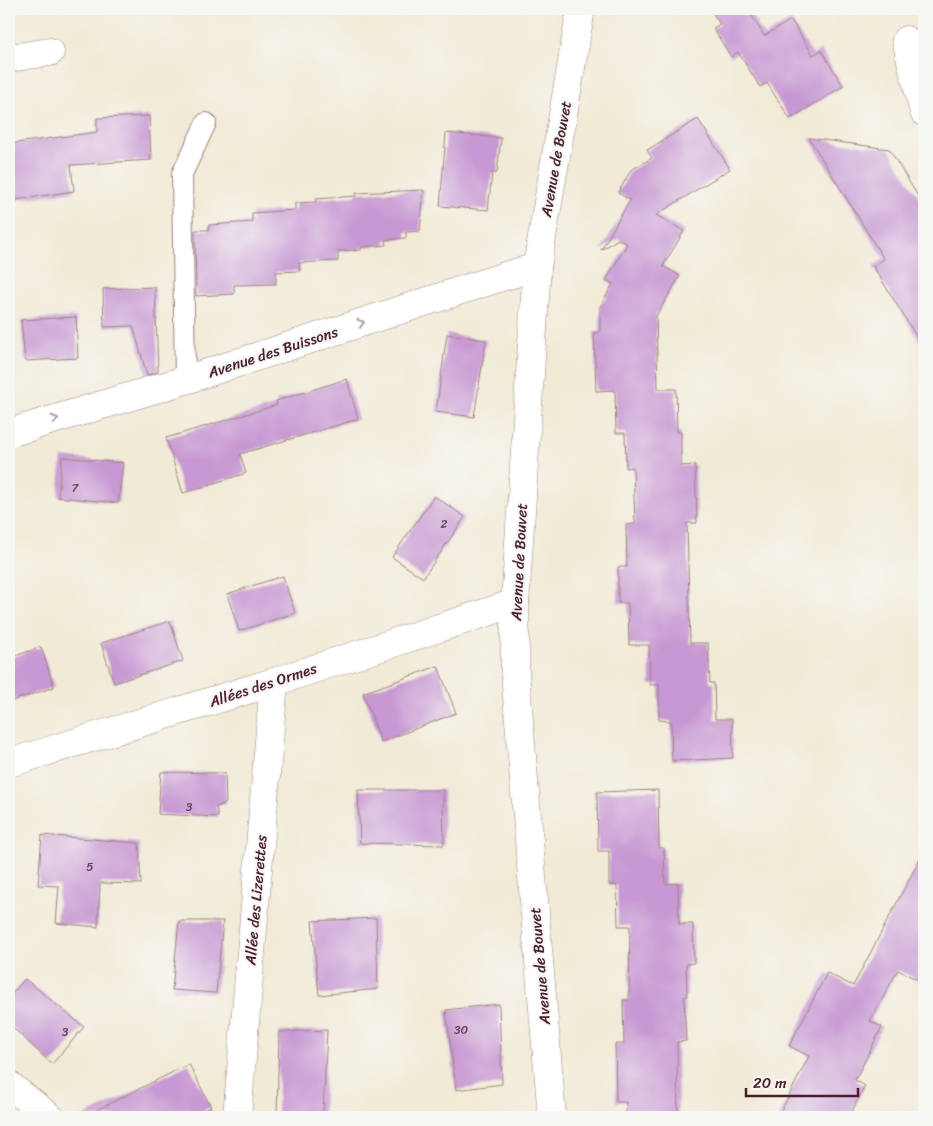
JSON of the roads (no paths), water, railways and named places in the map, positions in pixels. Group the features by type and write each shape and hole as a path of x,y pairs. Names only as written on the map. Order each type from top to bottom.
{"street":[{"name":"Avenue de Bouvet","path":"552,1117 515,672 515,603 537,267 581,9"},
{"path":"906,40 924,112"},
{"path":"9,58 50,52"},
{"name":"Avenue des Buissons","path":"9,434 185,380 537,267"},
{"name":"Allées des Ormes","path":"9,763 274,682 515,603"},
{"name":"Allée des Lizerettes","path":"237,1117 274,682"},
{"path":"9,1085 50,1117"}],"lane":[{"path":"185,380 182,174 206,124"}]}
